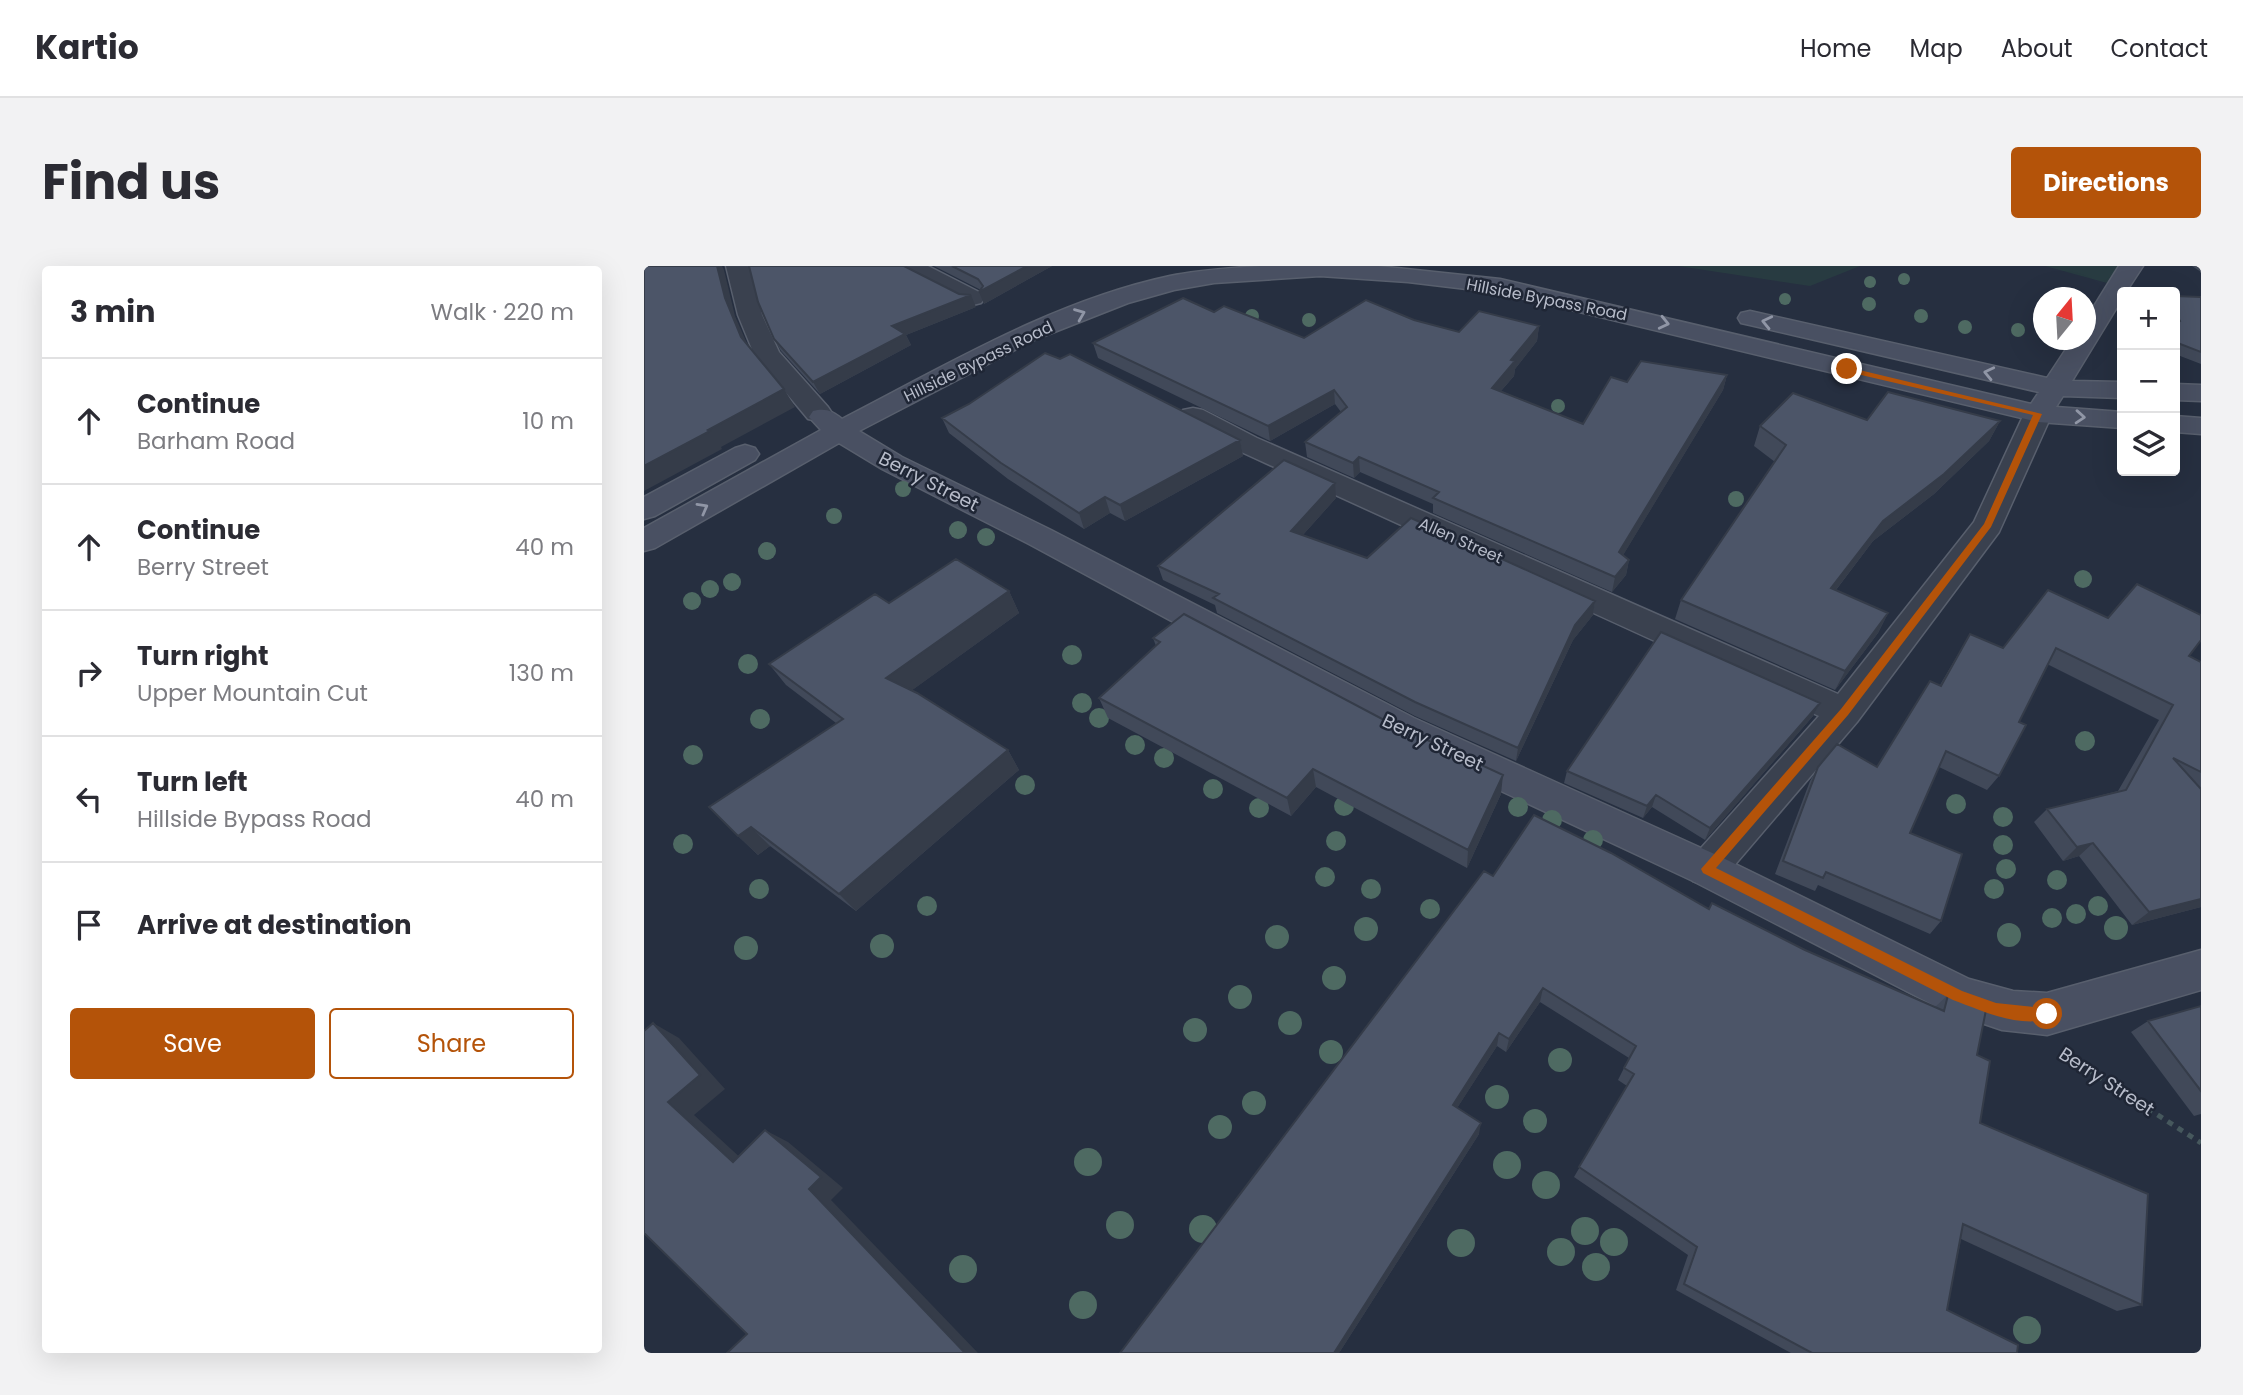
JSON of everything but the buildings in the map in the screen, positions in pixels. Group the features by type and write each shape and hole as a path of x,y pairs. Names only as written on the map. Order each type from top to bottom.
{"main road":[{"name":"Hillside Bypass Road","path":"964,338 1014,315 1111,280 1167,266"},
{"path":"2047,401 2131,266"},
{"name":"Hillside Bypass Road","path":"644,541 824,417 1120,298 1171,283 1214,276 1320,269 1408,275 1500,286 2047,401 2117,391"},
{"name":"Hillside Bypass Road","path":"1722,312 2117,419"},
{"path":"2180,392 2201,393"},
{"name":"Berry Street","path":"824,417 892,463 1040,537 1401,728 1707,869 1958,996 1996,1009 2023,1014 2047,1014 2201,970"},
{"path":"2180,424 2201,426"},
{"path":"644,509 764,443"}],"street":[{"name":"Berry Street","path":"738,266 750,315 767,354 824,417"},
{"path":"910,266 973,298"},
{"path":"1707,869 1844,712 1988,525 2047,401"},
{"name":"Allen Street","path":"1173,407 1247,444 1844,712"}],"path":[{"name":"Berry Street","path":"2064,1054 2201,1143"}],"shaded area":[{"path":"1678,266 1860,266 1810,286"},
{"path":"2045,266 2118,266 2107,283"}],"route":[{"path":"1847,369 2038,414 1988,525 1844,712 1707,869 1958,996 1996,1009 2023,1014 2047,1014"}]}
